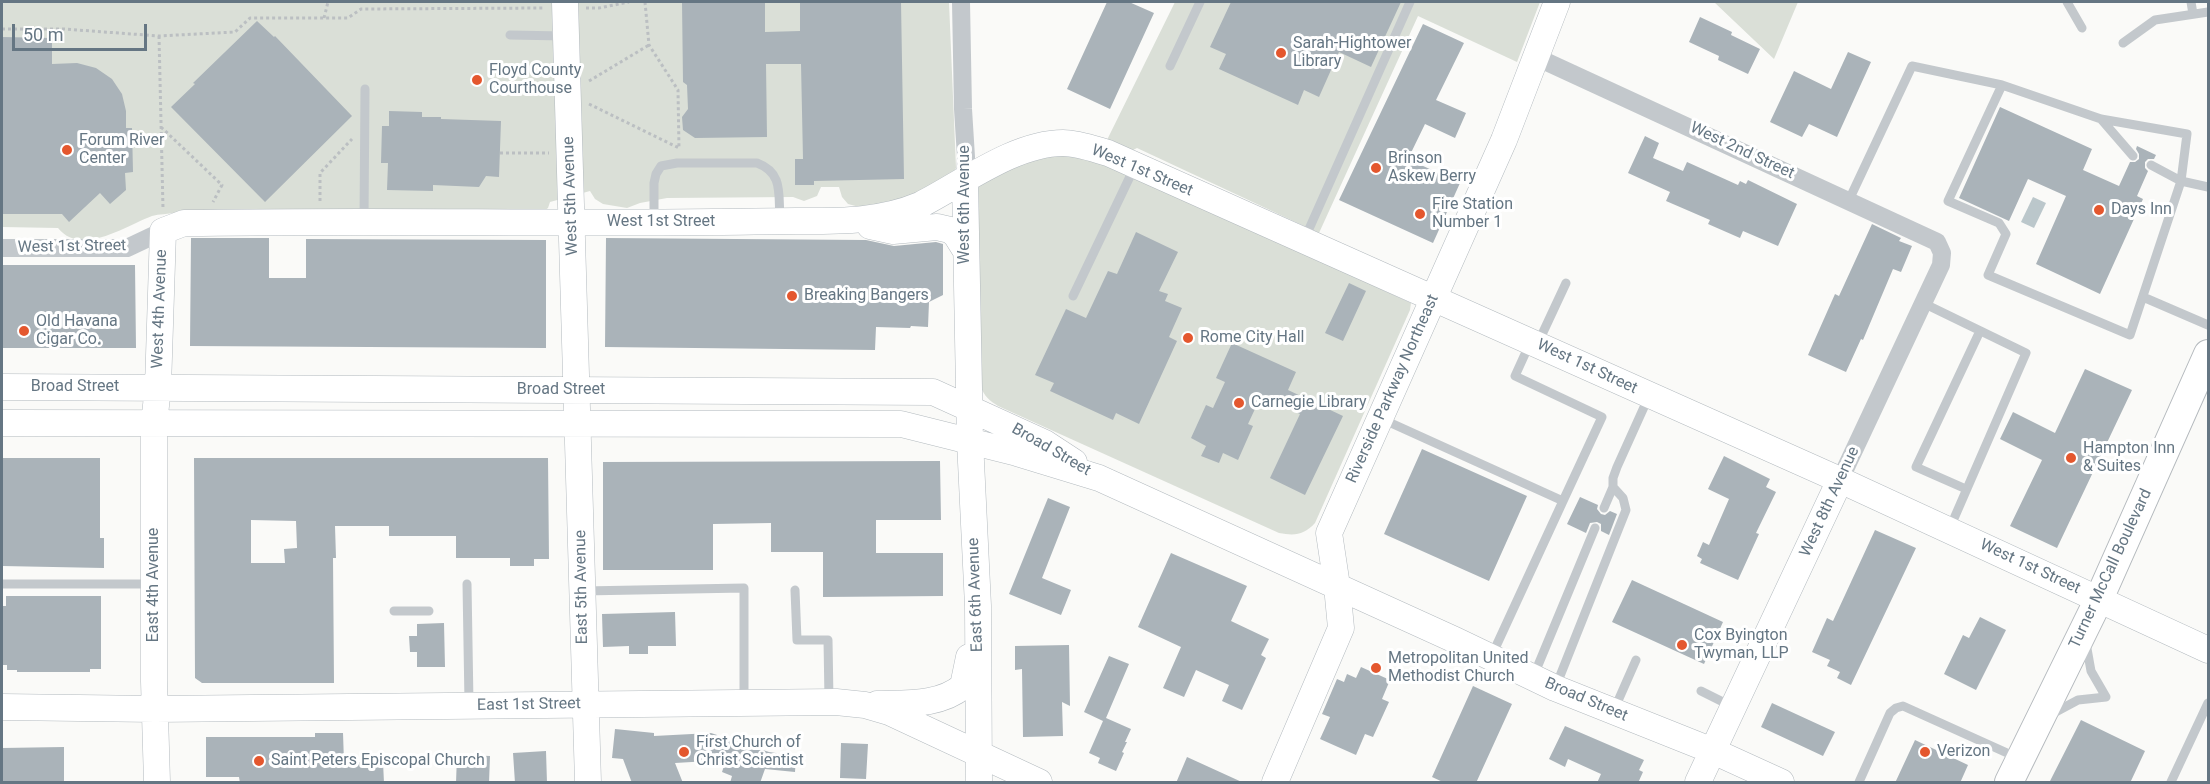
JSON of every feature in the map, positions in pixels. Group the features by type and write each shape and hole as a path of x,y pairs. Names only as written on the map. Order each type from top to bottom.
{"main road":[{"name":"Turner McCall Boulevard","path":"2016,775 2208,354"}],"street":[{"name":"West 6th Avenue","path":"961,2 970,408"},
{"name":"Riverside Parkway Northeast","path":"1275,783 1341,628 1329,533 1504,140 1557,2"},
{"name":"West 5th Avenue","path":"565,5 577,390"},
{"name":"West 2nd Street","path":"1536,57 1937,242 1942,253"},
{"name":"West 1st Street","path":"2,248 127,248 184,223 364,220 654,223 843,221 886,217 903,212 1023,150 1045,144 1065,143 1085,146 1108,153 1840,480 2208,650"},
{"path":"843,221 893,231 937,227 950,230 966,251"},
{"name":"West 4th Avenue","path":"158,387 163,231"},
{"name":"West 8th Avenue","path":"1698,783 1941,265 1942,253"},
{"name":"Broad Street","path":"2,387 933,392 1045,443 1099,478"},
{"name":"East 4th Avenue","path":"157,783 154,424 158,387"},
{"name":"East 5th Avenue","path":"577,390 588,783"},
{"name":"East 6th Avenue","path":"970,408 978,606 980,783"},
{"name":"Broad Street","path":"2,423 901,424 1017,453 1099,478 1544,682 1713,751 1781,783"},
{"path":"865,705 939,699 963,686 978,606"},
{"name":"East 1st Street","path":"2,707 155,709 744,703 865,705 889,712 1039,783"}],"lane":[{"path":"1170,66 1200,2"},
{"path":"1303,241 1410,2"},
{"path":"2067,2 2082,28"},
{"path":"2191,2 2193,14"},
{"path":"2123,43 2156,20 2208,12"},
{"path":"510,35 566,36"},
{"path":"1849,200 1912,66 2002,85 2101,119 2187,134 2181,181 2130,335 1988,275 2006,234 1999,223 1948,201 2002,85"},
{"path":"364,220 365,89"},
{"path":"2101,119 2133,156"},
{"path":"654,223 656,174 661,166 679,163 757,163 772,170 776,178 780,221"},
{"path":"2151,165 2181,181 2208,187"},
{"path":"1073,296 1135,166"},
{"path":"1491,657 1602,417 1515,376 1566,283"},
{"path":"2142,297 2208,325"},
{"path":"1923,303 2026,353 1948,530"},
{"path":"1966,489 1916,467 1980,331"},
{"path":"1604,508 1613,487 1617,467 1649,396"},
{"path":"1380,418 1563,501"},
{"path":"1544,682 1626,510 1623,498 1613,487"},
{"path":"1544,682 1595,528"},
{"path":"2,584 154,584"},
{"path":"467,584 469,706"},
{"path":"582,591 744,588 744,703"},
{"path":"795,590 796,640 828,640 829,703"},
{"path":"394,611 429,611"},
{"path":"2040,720 2078,699 2106,697 2091,671 2084,629"},
{"path":"1613,712 1636,660"},
{"path":"1701,692 1733,708"},
{"path":"2171,783 2208,703"},
{"path":"1859,783 1890,713 1903,706 2016,775"}],"path":[{"path":"324,18 328,2"},
{"path":"2,29 64,29 159,36 235,32 249,18 348,18 361,9 565,5 599,8 629,2"},
{"path":"645,2 650,45 678,90 679,163"},
{"path":"159,36 163,231"},
{"path":"568,93 650,45"},
{"path":"568,93 679,148"},
{"path":"320,221 320,173 365,124"},
{"path":"161,127 222,185 202,223"},
{"path":"500,153 569,153"}],"shaded area":[{"name":"Floyd County Courthouse","path":"2,2 949,2 956,168 952,176 900,204 863,208 848,204 842,197 839,187 821,187 817,196 804,201 793,197 667,198 627,208 603,204 595,199 590,191 550,202 544,211 161,214 91,240 79,240 68,236 58,228 2,227"},
{"path":"1175,2 1540,2 1517,62 1418,16 1319,233 1137,148 1133,150 1107,140"},
{"path":"1714,2 1798,2 1774,59"},
{"name":"Rome City Hall","path":"1062,155 1106,162 1411,303 1410,310 1315,523 1307,530 1295,534 1279,533 998,406 984,393 981,387 977,189 983,182 1023,160"},
{"path":"2033,197 2046,203 2034,228 2021,222"}],"building":[{"path":"682,2 765,2 765,32 800,31 800,2 901,2 904,179 814,181 814,185 795,185 795,159 803,159 801,64 766,64 767,137 695,138 683,130 682,117 688,109 687,85 683,82"},
{"path":"1107,2 1129,2 1154,13 1110,109 1067,89"},
{"name":"Sarah-Hightower Library","path":"1231,2 1401,2 1371,67 1339,52 1319,97 1304,90 1298,105 1219,69 1226,54 1210,47"},
{"path":"1700,17 1732,32 1731,35 1760,49 1748,74 1718,60 1719,56 1689,42"},
{"path":"257,21 275,36 352,116 265,202 171,107"},
{"path":"1423,24 1464,43 1436,100 1466,113 1455,138 1425,124 1408,159 1460,183 1433,243 1339,200"},
{"name":"Forum River Center","path":"2,37 52,38 52,64 77,63 96,68 112,79 122,94 126,111 126,128 132,128 133,172 125,173 126,190 110,204 100,193 69,222 62,214 2,214"},
{"path":"1848,52 1871,62 1837,137 1809,124 1802,137 1770,122 1794,71 1831,89"},
{"name":"Days Inn","path":"2000,107 2092,149 2083,170 2119,186 2130,162 2139,159 2137,146 2156,155 2154,159 2148,159 2145,162 2145,168 2148,171 2137,196 2143,199 2100,294 2036,264 2066,196 2028,179 2009,221 1959,198"},
{"path":"389,111 422,112 422,117 441,117 441,119 501,121 499,177 486,176 479,187 433,185 433,191 387,190 388,163 381,163 382,126 389,126"},
{"path":"1645,136 1659,143 1653,158 1683,171 1687,162 1738,185 1740,181 1746,184 1748,180 1797,204 1778,246 1743,231 1740,238 1708,224 1710,220 1666,201 1670,192 1628,173"},
{"path":"1872,224 1901,238 1899,241 1912,246 1901,272 1893,269 1863,340 1861,339 1846,372 1808,355 1835,294 1839,296"},
{"path":"1136,232 1178,252 1159,291 1168,294 1165,301 1182,308 1169,337 1177,341 1139,424 1116,413 1113,420 1050,391 1054,383 1035,375 1066,309 1086,318 1108,271 1117,274"},
{"path":"191,238 269,238 269,278 306,278 306,239 546,240 546,348 190,346"},
{"path":"606,238 866,240 894,246 936,242 943,244 943,295 929,302 928,327 876,327 875,350 605,347"},
{"path":"2,265 135,265 136,348 2,348"},
{"path":"1349,283 1366,291 1343,341 1325,333"},
{"path":"1232,343 1296,372 1288,390 1343,416 1305,495 1270,478 1300,414 1261,396 1248,424 1253,426 1238,460 1223,453 1219,463 1201,456 1206,446 1191,438 1206,405 1213,408 1225,382 1216,378"},
{"name":"Hampton Inn & Suites","path":"2085,369 2132,390 2057,548 2010,526 2042,460 2000,439 2013,412 2055,433"},
{"path":"1422,449 1527,496 1489,581 1384,534"},
{"path":"1724,456 1770,479 1766,487 1776,492 1756,533 1759,534 1738,580 1700,563 1702,559 1697,556 1703,542 1709,545 1729,499 1708,489"},
{"path":"2,458 100,458 100,538 104,538 104,568 2,566"},
{"path":"194,458 548,458 549,559 534,559 534,566 510,566 510,558 456,558 456,536 389,536 389,526 335,526 334,683 202,683 195,678","holes":["251,520 296,521 297,548 284,549 285,563 251,563"]},
{"path":"940,461 941,520 876,520 876,553 943,553 943,596 823,597 823,552 771,552 771,523 713,524 713,570 603,570 603,462"},
{"path":"1580,497 1598,505 1597,509 1601,514 1605,515 1610,511 1617,514 1609,535 1601,531 1601,524 1597,522 1590,523 1586,533 1567,524"},
{"path":"1048,498 1070,507 1042,578 1071,590 1061,615 1009,594"},
{"path":"1875,530 1916,548 1851,685 1837,678 1840,672 1827,666 1830,660 1812,652 1827,618 1833,621"},
{"path":"1171,553 1247,586 1231,621 1269,639 1261,655 1266,658 1242,710 1222,701 1229,685 1196,670 1184,697 1163,688 1181,647 1138,627"},
{"path":"1632,580 1723,622 1704,664 1612,622"},
{"path":"6,596 101,596 101,669 90,669 90,672 7,670 7,665 2,665 2,606 6,606"},
{"path":"675,612 676,646 648,646 648,654 629,654 629,646 603,647 602,614"},
{"path":"1980,617 2006,630 1976,690 1944,674 1963,635 1969,638"},
{"path":"444,623 445,667 417,667 417,652 410,652 409,636 417,636 417,624"},
{"path":"1069,645 1070,706 1062,702 1063,736 1023,737 1022,669 1015,670 1015,646"},
{"path":"1109,656 1129,664 1106,718 1131,729 1116,771 1098,763 1100,758 1089,753 1103,721 1084,712"},
{"path":"1361,667 1390,680 1382,699 1389,702 1373,737 1365,734 1356,755 1320,739 1330,717 1322,714 1337,679 1344,682 1347,674 1356,678"},
{"path":"1473,686 1512,704 1476,783 1445,783 1432,777"},
{"path":"1772,703 1835,732 1823,756 1761,727"},
{"path":"2081,720 2145,751 2130,783 2049,783"},
{"path":"1565,726 1644,760 1639,770 1643,772 1638,783 1597,783 1601,774 1568,759 1565,767 1549,759"},
{"path":"615,729 654,733 654,736 711,733 769,752 796,756 795,772 765,769 760,783 730,783 732,776 722,772 726,760 675,763 683,783 632,783 623,759 612,758"},
{"name":"Saint Peters Episcopal Church","path":"315,733 343,733 344,762 383,762 384,783 240,783 239,777 206,777 206,737 315,737"},
{"name":"Verizon","path":"1915,740 1968,765 1960,783 1895,783"},
{"path":"841,743 868,744 866,779 840,778"},
{"path":"64,747 64,783 2,783 2,748"},
{"path":"546,751 547,783 515,783 513,753"},
{"path":"457,755 490,756 489,783 456,783"},
{"path":"1187,757 1244,783 1176,783"}],"place":[{"name":"Sarah-Hightower Library","path":"1281,53"},
{"name":"Floyd County Courthouse","path":"477,80"},
{"name":"Forum River Center","path":"67,150"},
{"name":"Brinson Askew Berry","path":"1376,168"},
{"name":"Days Inn","path":"2099,210"},
{"name":"Fire Station Number 1","path":"1420,214"},
{"name":"Breaking Bangers","path":"792,296"},
{"name":"Old Havana Cigar Co.","path":"24,331"},
{"name":"Rome City Hall","path":"1188,338"},
{"name":"Carnegie Library","path":"1239,403"},
{"name":"Hampton Inn & Suites","path":"2071,458"},
{"name":"Cox Byington Twyman, LLP","path":"1682,645"},
{"name":"Metropolitan United Methodist Church","path":"1376,668"},
{"name":"First Church of Christ Scientist","path":"684,752"},
{"name":"Verizon","path":"1925,752"},
{"name":"Saint Peters Episcopal Church","path":"259,761"}]}
